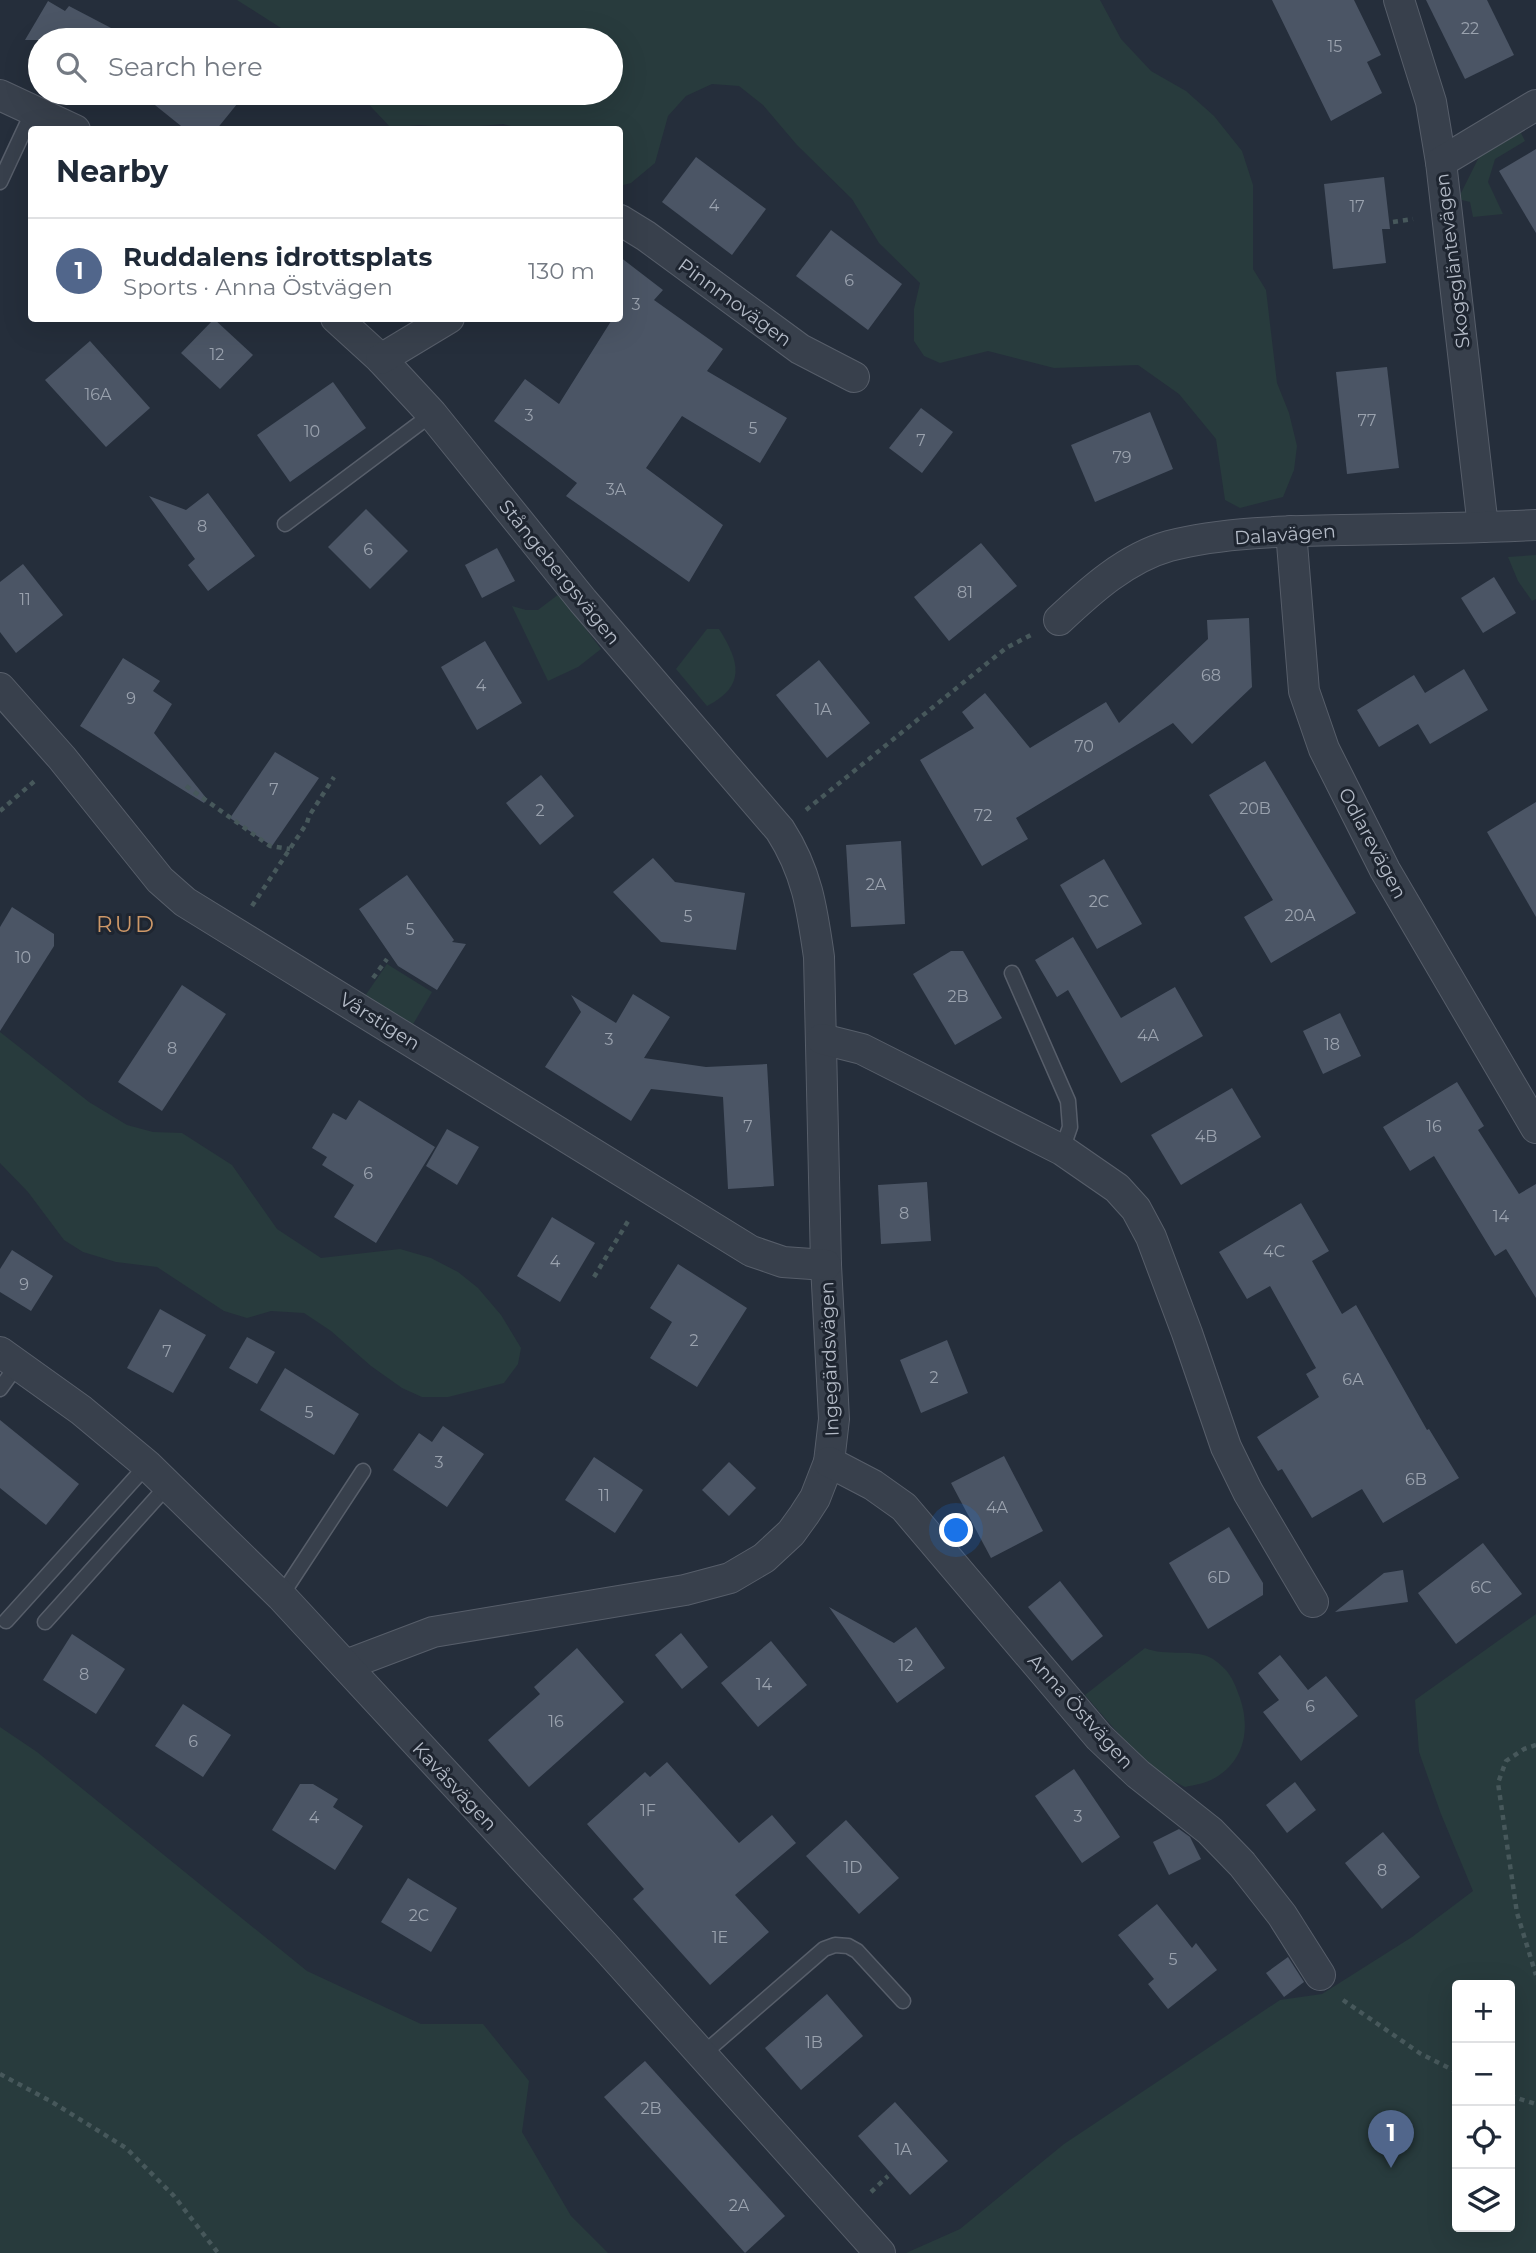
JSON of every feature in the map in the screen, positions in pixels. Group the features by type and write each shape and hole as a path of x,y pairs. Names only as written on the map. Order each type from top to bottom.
{"street":[{"name":"Skogsgläntevägen","path":"1399,0 1431,102 1441,162 1483,527"},
{"path":"0,95 67,126"},
{"path":"1441,162 1536,105"},
{"name":"Pinnmovägen","path":"623,222 800,349 854,377"},
{"name":"Stångebergsvägen","path":"341,322 381,359 432,414 583,601 780,830"},
{"path":"381,359 442,322"},
{"name":"Dalavägen","path":"1059,620 1099,584 1135,561 1167,547 1204,540 1291,531 1536,525"},
{"name":"Odlarevägen","path":"1291,531 1304,691 1324,749 1385,870 1536,1128"},
{"name":"Vårstigen","path":"0,688 62,758 160,880 185,902 751,1251 783,1262 826,1265"},
{"name":"Ingegärdsvägen","path":"346,1665 433,1632 685,1590 730,1578 764,1558 791,1533 815,1498 829,1462 834,1419 826,1265 819,957 813,915 802,870 780,830"},
{"path":"822,1039 862,1049 1062,1150 1117,1188 1136,1209 1151,1237 1226,1447 1248,1492 1313,1602"},
{"name":"Kavåsvägen","path":"9,1358 81,1410 157,1475 281,1596 703,2054 880,2253"},
{"name":"Anna Östvägen","path":"829,1462 873,1485 904,1507 1099,1737 1138,1773 1210,1831 1242,1864 1282,1915 1321,1975"}],"lane":[{"path":"0,182 34,110"},
{"path":"285,524 432,414"},
{"path":"1012,973 1068,1101 1070,1128 1062,1150"},
{"path":"0,1389 9,1358"},
{"path":"281,1596 363,1471"},
{"path":"6,1621 157,1475"},
{"path":"45,1622 157,1475"},
{"path":"703,2054 824,1949 835,1945 848,1946 857,1951 903,2001"}],"path":[{"path":"828,794 1006,648 1059,620"},
{"path":"0,811 62,758"},
{"path":"234,933 334,777"},
{"path":"186,786 270,846 290,849"},
{"path":"594,1277 649,1187"},
{"path":"1536,1745 1524,1749 1506,1761 1498,1783 1517,1913 1536,1975"},
{"path":"1321,1975 1332,1993 1421,2054 1452,2070"},
{"path":"0,2074 52,2102 126,2148 174,2196 218,2253"},
{"path":"1515,2098 1536,2104"}],"shaded area":[{"path":"237,0 1100,0 1121,39 1151,71 1186,91 1214,116 1242,151 1253,185 1253,269 1266,290 1277,383 1289,413 1297,446 1294,470 1283,497 1240,508 1225,500 1216,439 1179,394 1138,365 1054,368 988,351 940,363 924,356 914,341 914,309 920,283 879,243 852,199 797,145 763,105 739,86 712,84 686,96 668,116 655,163 631,183 623,185 623,126 389,126 369,105 623,105 623,28 281,28"},
{"path":"1520,131 1525,141 1495,159 1488,182 1503,214 1473,217 1470,202 1458,199 1480,155"},
{"path":"1536,555 1536,599 1532,601 1518,581 1508,557"},
{"path":"559,594 601,649 578,667 548,681 512,606 538,610"},
{"path":"707,629 719,629 731,652 736,672 728,690 707,706 676,669"},
{"path":"387,964 432,992 412,1026 365,996"},
{"path":"0,1032 89,1102 127,1125 153,1132 182,1133 232,1165 277,1229 321,1258 400,1249 431,1258 458,1272 478,1288 501,1315 521,1348 518,1364 504,1383 448,1397 422,1397 402,1388 371,1366 331,1331 304,1313 271,1311 247,1318 224,1311 157,1267 116,1262 83,1252 64,1240 28,1192 0,1163"},
{"path":"1536,1614 1536,2253 906,2253 960,2229 1064,2144 1280,2000 1322,1994 1412,1937 1473,1891 1419,1752 1415,1700"},
{"path":"1145,1648 1206,1656 1223,1667 1233,1680 1245,1722 1242,1745 1231,1765 1211,1780 1185,1787 1149,1769 1085,1695"},
{"path":"0,1727 37,1752 307,1971 421,2024 483,2024 529,2081 522,2132 571,2216 608,2253 0,2253"}],"building":[{"path":"1272,0 1354,0 1381,55 1367,62 1382,93 1331,121"},
{"path":"1426,0 1487,0 1514,55 1465,79"},
{"path":"48,1 65,11 69,6 111,28 32,28"},
{"path":"155,105 236,105 219,126 181,126"},
{"path":"1536,149 1536,233 1499,171"},
{"path":"696,157 766,209 732,255 662,202"},
{"path":"1384,177 1390,229 1382,229 1386,263 1333,269 1324,184"},
{"path":"831,230 902,284 868,330 796,276"},
{"path":"623,259 663,290 654,300 723,349 707,371 787,418 760,463 682,416 646,468 723,525 689,582 566,496 577,483 494,421 525,379 559,404 610,322 623,322"},
{"path":"211,322 217,322 253,355 220,389 181,353"},
{"path":"90,341 150,408 106,447 45,380"},
{"path":"1387,367 1399,468 1347,474 1336,372"},
{"path":"333,382 366,428 290,482 257,435"},
{"path":"921,408 953,432 922,473 889,448"},
{"path":"1150,412 1173,469 1095,502 1071,445"},
{"path":"208,493 255,556 208,591 188,565 195,559 149,496 186,510"},
{"path":"366,509 408,551 370,589 328,547"},
{"path":"981,543 1017,586 949,641 914,597"},
{"path":"497,548 515,581 482,598 465,565"},
{"path":"23,564 63,615 16,653 0,632 0,582"},
{"path":"1494,577 1516,613 1483,633 1461,598"},
{"path":"1249,618 1252,687 1192,744 1173,723 1016,818 1028,839 982,866 920,760 974,728 962,712 985,693 1030,748 1106,702 1119,723 1208,639 1207,620"},
{"path":"485,641 522,703 477,730 441,667"},
{"path":"123,658 160,681 153,691 172,704 154,733 207,799 204,803 80,726"},
{"path":"819,660 870,723 827,758 776,695"},
{"path":"1464,669 1488,710 1430,744 1418,724 1379,747 1357,710 1414,675 1425,693"},
{"path":"275,752 319,778 272,846 230,818"},
{"path":"1265,761 1356,913 1271,963 1244,917 1273,900 1209,795"},
{"path":"541,775 574,816 540,845 506,803"},
{"path":"1536,802 1536,917 1487,832"},
{"path":"901,841 905,924 851,927 846,845"},
{"path":"653,858 675,882 745,893 736,950 661,942 613,892"},
{"path":"1104,859 1142,924 1097,949 1060,885"},
{"path":"407,875 454,940 452,942 466,944 437,990 398,966 359,909"},
{"path":"12,907 54,934 54,946 0,1031 0,927"},
{"path":"1073,937 1121,1018 1175,987 1203,1036 1121,1083 1068,990 1057,997 1035,960"},
{"path":"951,951 963,951 1002,1018 955,1045 913,974"},
{"path":"182,985 226,1014 162,1111 118,1082"},
{"path":"633,994 670,1017 644,1058 706,1067 767,1064 774,1186 728,1189 723,1097 651,1089 631,1121 545,1067 581,1012 571,995 616,1023"},
{"path":"1340,1013 1361,1056 1323,1074 1303,1031"},
{"path":"1457,1082 1484,1126 1478,1130 1519,1194 1536,1184 1536,1298 1506,1249 1495,1256 1434,1156 1410,1171 1383,1127"},
{"path":"1232,1088 1261,1137 1181,1185 1151,1135"},
{"path":"359,1100 435,1147 376,1243 334,1217 354,1185 322,1165 327,1157 312,1148 333,1113 346,1120"},
{"path":"447,1129 479,1147 457,1185 426,1166"},
{"path":"927,1182 931,1241 881,1244 878,1185"},
{"path":"1301,1203 1329,1251 1312,1261 1342,1314 1356,1305 1427,1430 1429,1429 1459,1478 1383,1523 1362,1489 1312,1518 1282,1469 1278,1471 1257,1437 1319,1397 1306,1374 1316,1368 1270,1286 1247,1299 1219,1252"},
{"path":"552,1217 595,1243 560,1302 517,1276"},
{"path":"12,1250 53,1276 31,1311 0,1292 0,1269"},
{"path":"678,1264 747,1308 697,1387 650,1358 672,1322 650,1308"},
{"path":"160,1309 206,1335 173,1393 127,1368"},
{"path":"247,1337 275,1352 257,1384 229,1368"},
{"path":"947,1340 968,1393 921,1413 900,1360"},
{"path":"285,1368 359,1414 334,1455 260,1410"},
{"path":"0,1420 79,1484 46,1525 0,1488"},
{"path":"443,1426 484,1454 447,1507 393,1470 419,1433 432,1442"},
{"path":"1004,1456 1043,1531 991,1558 951,1483"},
{"path":"594,1457 643,1490 615,1533 565,1500"},
{"path":"729,1462 756,1488 729,1516 702,1490"},
{"path":"1229,1527 1263,1583 1263,1595 1208,1629 1169,1563"},
{"path":"1483,1543 1522,1594 1456,1644 1418,1593"},
{"path":"1403,1570 1408,1602 1335,1612 1384,1573"},
{"path":"1060,1581 1103,1636 1072,1661 1028,1607"},
{"path":"829,1607 894,1643 916,1627 945,1668 897,1703"},
{"path":"681,1633 708,1667 682,1689 655,1655"},
{"path":"72,1634 125,1669 96,1714 43,1680"},
{"path":"771,1641 807,1685 758,1727 721,1683"},
{"path":"577,1648 624,1702 529,1787 488,1740 540,1694 534,1687"},
{"path":"1280,1655 1308,1690 1326,1676 1358,1716 1301,1761 1263,1712 1279,1700 1258,1673"},
{"path":"183,1704 231,1735 203,1777 155,1746"},
{"path":"667,1762 739,1843 772,1815 796,1843 735,1895 769,1932 710,1985 633,1899 644,1889 587,1824 645,1772 650,1777"},
{"path":"1074,1769 1120,1837 1082,1863 1035,1796"},
{"path":"1295,1782 1316,1810 1287,1833 1266,1805"},
{"path":"300,1784 313,1784 338,1799 333,1807 363,1826 335,1870 272,1830"},
{"path":"846,1820 899,1878 859,1914 806,1856"},
{"path":"1179,1829 1190,1837 1201,1859 1169,1875 1153,1842"},
{"path":"1383,1832 1420,1877 1382,1909 1345,1863"},
{"path":"408,1878 457,1908 431,1952 381,1922"},
{"path":"1157,1904 1192,1948 1196,1943 1217,1970 1168,2009 1148,1984 1154,1979 1118,1935"},
{"path":"1288,1957 1304,1982 1284,1997 1266,1973"},
{"path":"827,1994 863,2036 801,2090 765,2048"},
{"path":"645,2061 785,2216 745,2253 604,2097"},
{"path":"895,2102 948,2161 910,2195 858,2136"}],"place":[{"name":"Ruddalens idrottsplats","path":"1391,2168"}],"district":[{"name":"RUD","path":"126,924"}]}
